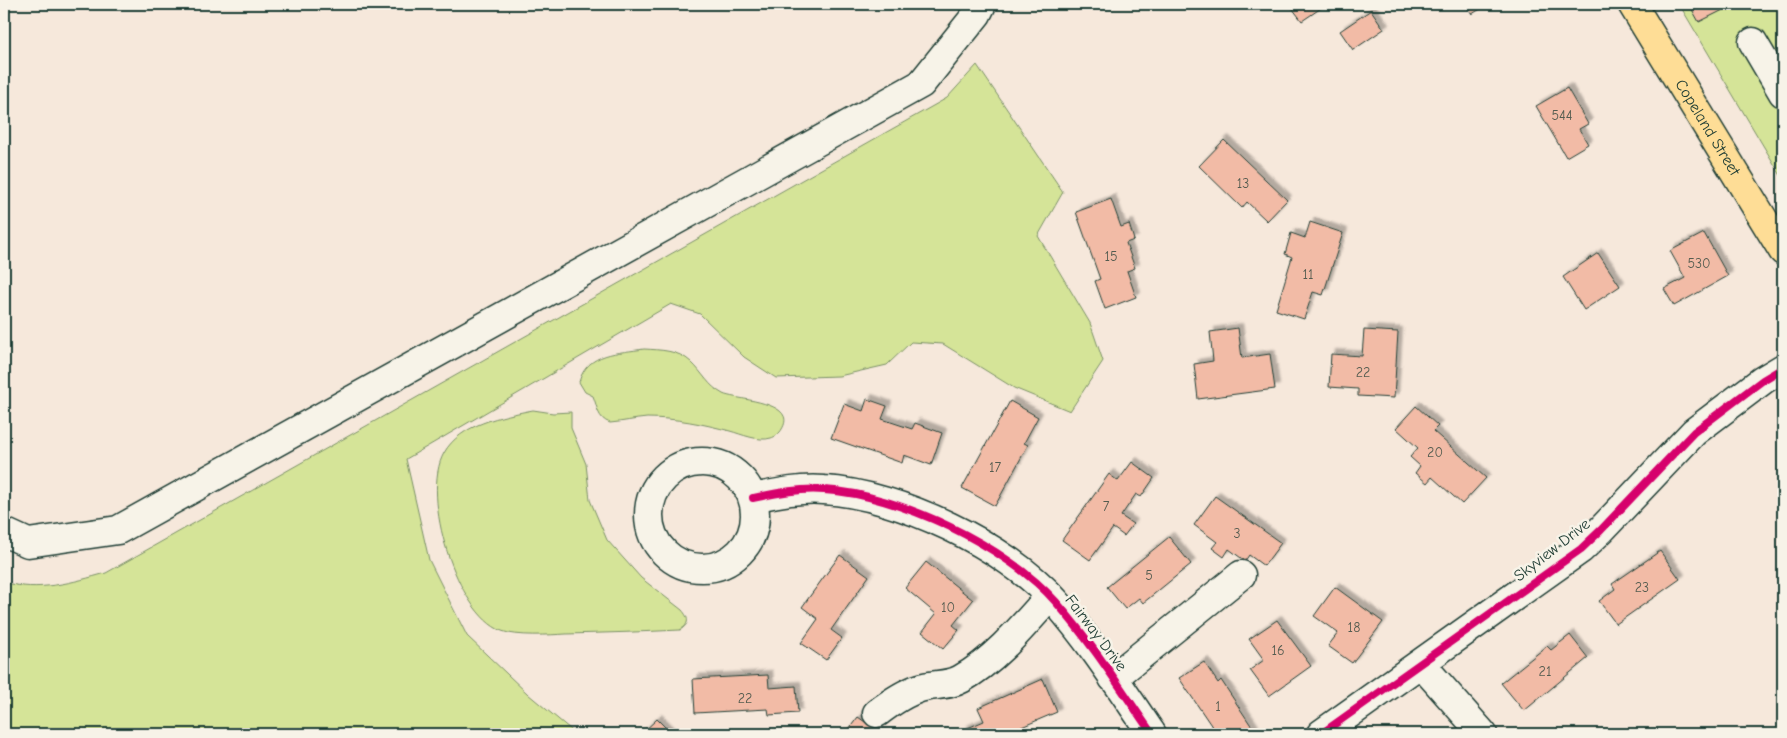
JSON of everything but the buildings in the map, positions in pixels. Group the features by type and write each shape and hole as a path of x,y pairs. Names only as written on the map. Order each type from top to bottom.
{"main road":[{"name":"Copeland Street","path":"1632,4 1783,251"}],"street":[{"path":"4,532 28,543 118,530 921,84 977,14 982,4"},
{"path":"1753,42 1783,92"},
{"name":"Skyview Drive","path":"1321,734 1581,549 1602,530 1694,432 1763,380 1783,368"},
{"name":"Fairway Drive","path":"753,498 789,491 824,490 861,494 918,513 976,540 1021,568 1050,596 1083,636 1152,734"},
{"path":"1113,678 1241,574"},
{"path":"877,713 898,698 919,688 959,681 980,666 1021,629 1050,596"},
{"path":"1421,664 1483,734"}],"green space":[{"path":"1679,4 1783,4 1783,179"},
{"path":"977,65 1063,192 1038,236 1090,323 1103,361 1070,411 1014,388 943,344 911,342 887,365 839,376 776,378 744,357 700,314 671,304 406,459 429,560 467,636 528,694 576,734 4,734 4,582 29,586 55,585 106,573 947,98"},
{"path":"644,349 669,351 681,355 691,362 709,383 723,394 774,407 782,413 785,420 782,429 774,437 761,439 679,420 647,418 610,423 606,421 598,412 593,396 585,392 579,382 583,372 596,359 615,353"},
{"path":"533,410 553,413 571,412 571,428 586,464 590,500 607,540 641,578 682,610 686,616 687,623 680,630 542,635 508,633 486,620 471,602 458,578 447,551 440,523 437,496 438,472 444,453 451,443 471,428 508,415"}],"cycle path":[{"path":"1321,734 1581,549 1694,432 1763,380 1783,368"},
{"path":"753,498 797,490 824,490 853,494 885,501 917,512 981,543 1035,581 1056,602 1094,650 1152,734"}]}
